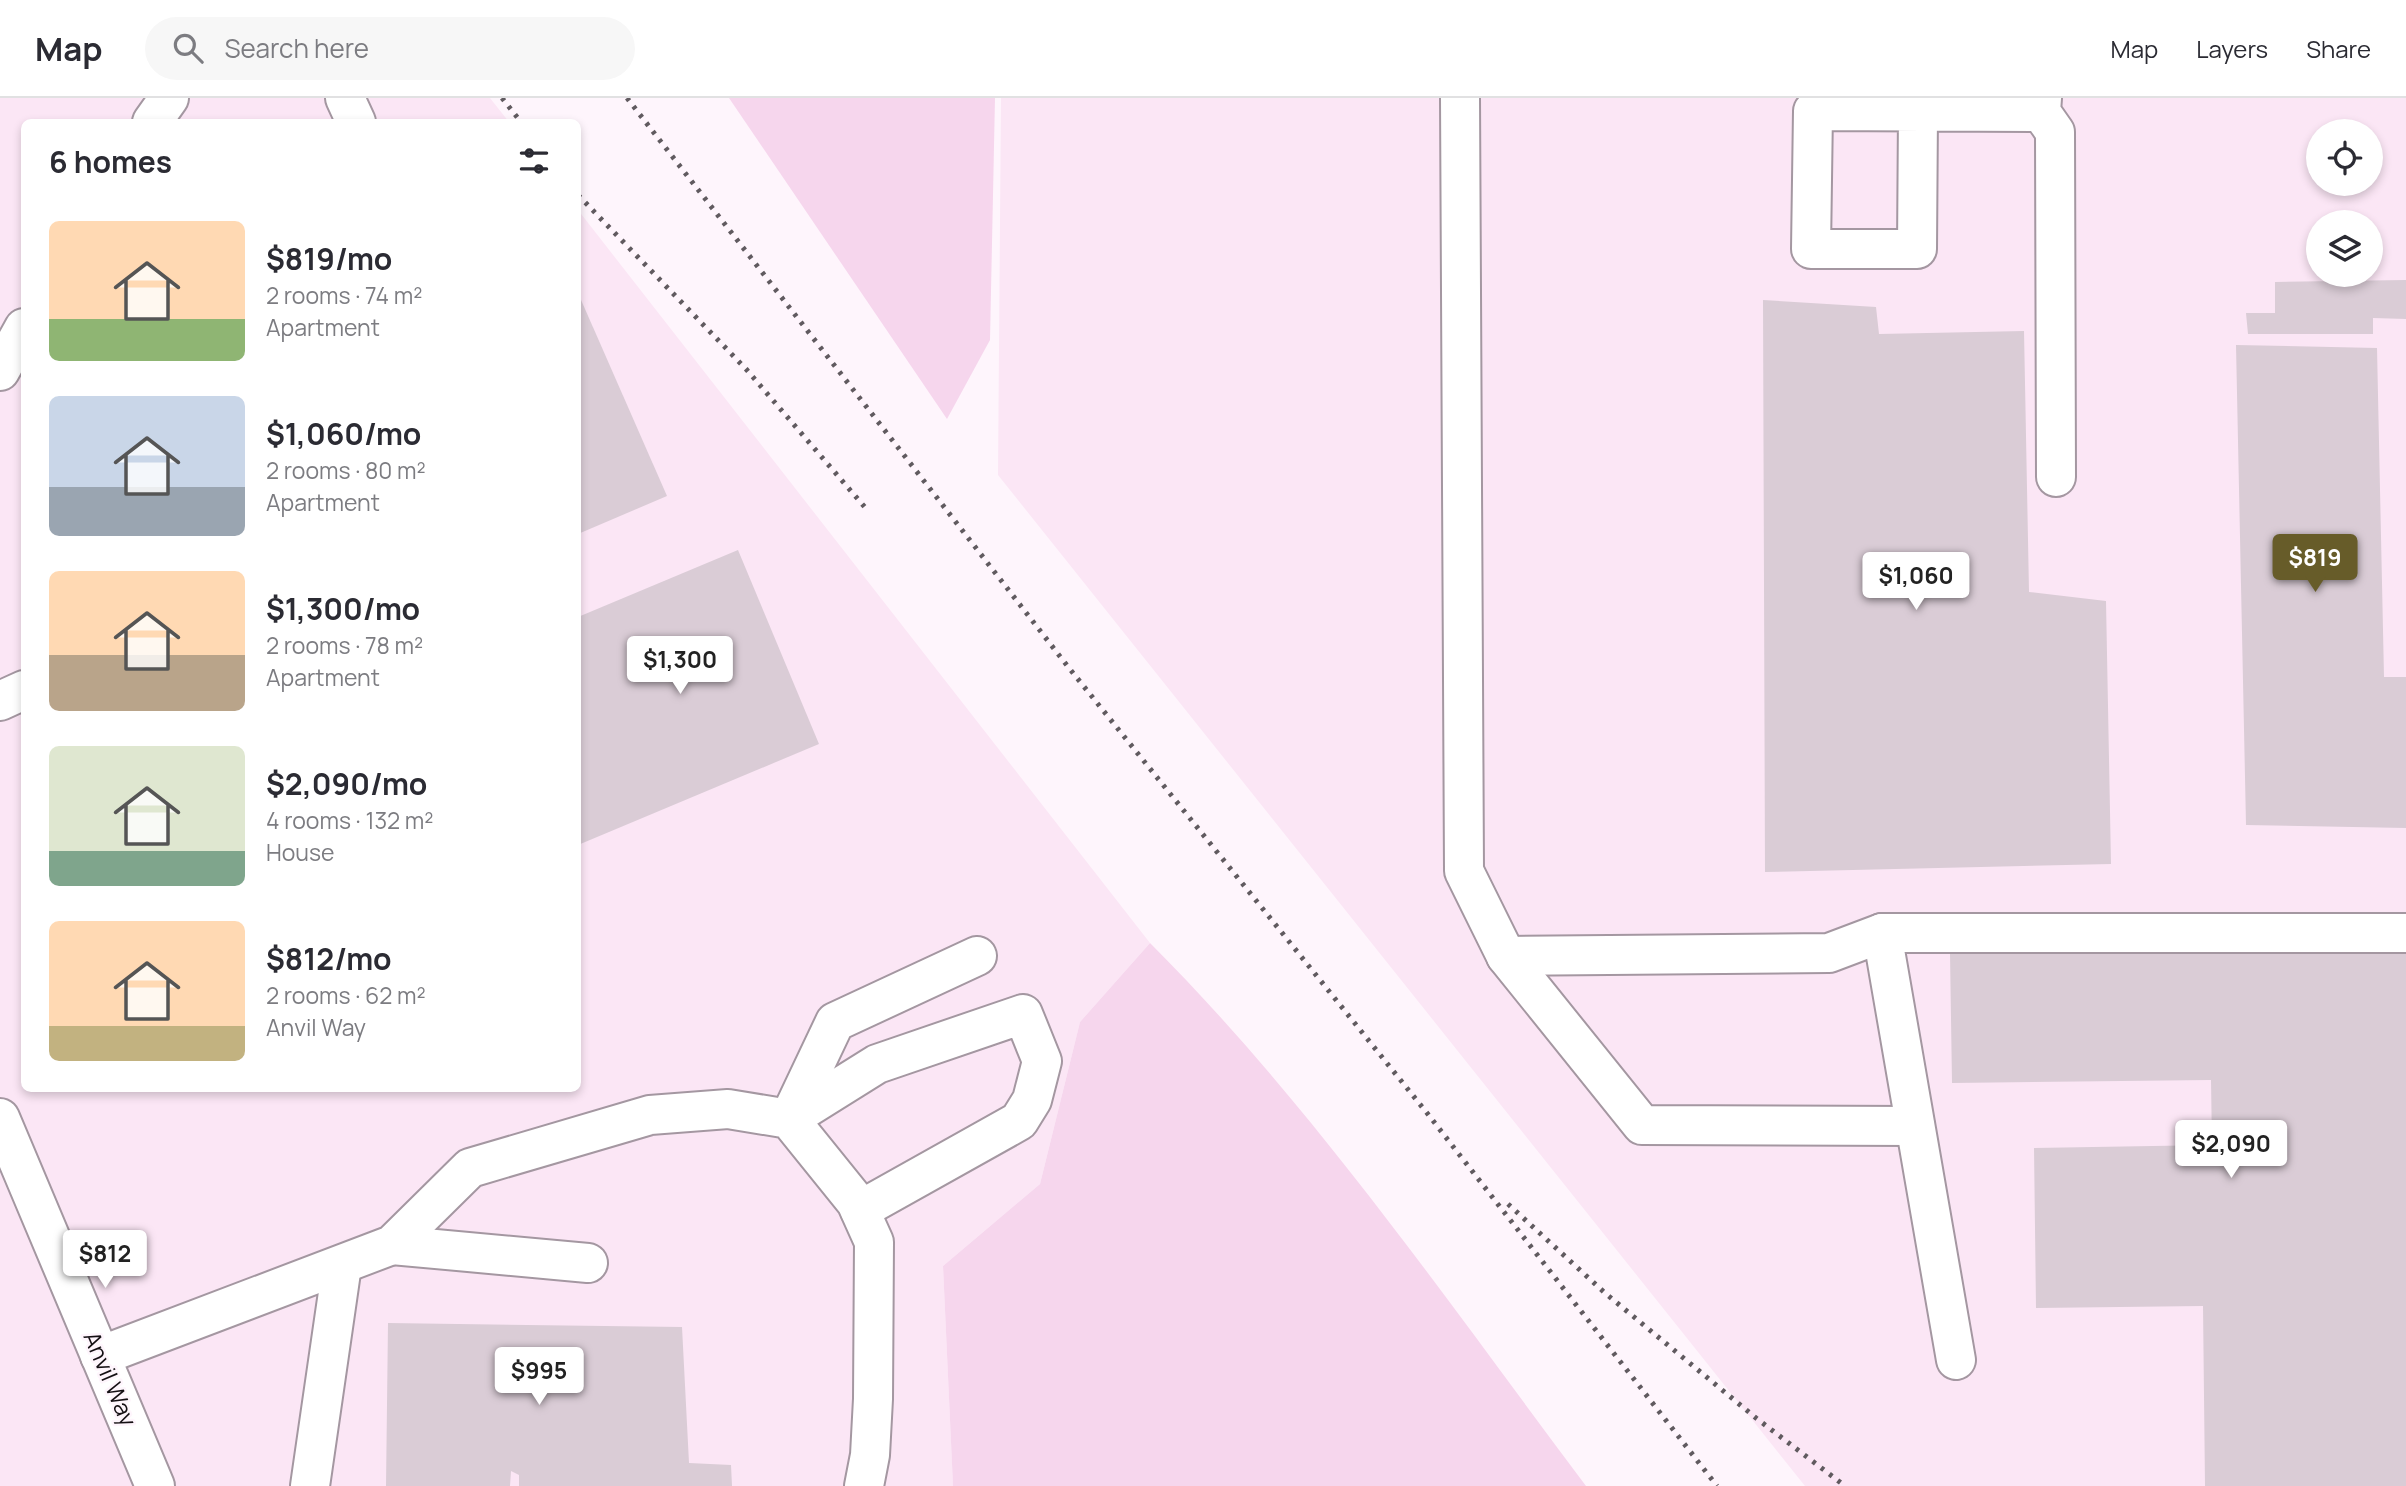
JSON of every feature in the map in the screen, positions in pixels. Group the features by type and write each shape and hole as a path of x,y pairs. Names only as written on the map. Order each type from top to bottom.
{"street":[{"path":"154,119 169,98"},
{"path":"345,98 355,119"},
{"path":"1460,98 1464,871 1506,956 1642,1125 1915,1126"},
{"path":"1918,111 1917,248 1811,248 1813,111 1918,111 2041,105 2055,132 2056,477"},
{"path":"0,372 21,334"},
{"path":"0,701 21,691"},
{"path":"1506,956 1829,953 1882,933 2406,933"},
{"path":"1882,933 1956,1360"},
{"path":"789,1119 835,1022 977,956"},
{"path":"100,1356 392,1245 470,1168 650,1115 728,1109 789,1119 877,1064 1023,1013 1042,1061 1032,1100 1019,1121 860,1210"},
{"name":"Anvil Way","path":"0,1118 155,1486"},
{"path":"789,1119 860,1210 874,1242 873,1399 870,1455 864,1486"},
{"path":"392,1245 588,1263"},
{"path":"310,1486 342,1265"}],"shaded area":[{"path":"0,98 490,98 507,119 21,119 21,1092 581,1092 581,214 1150,943 1080,1022 1040,1184 943,1266 953,1486 0,1486"},
{"path":"729,98 995,98 990,340 947,419"},
{"path":"1001,98 2406,98 2406,1486 1805,1486 998,475"},
{"path":"1150,943 1268,1071 1323,1138 1430,1276 1586,1486 953,1486 943,1266 1040,1184 1080,1022"}],"building":[{"path":"2383,280 2406,280 2406,319 2373,318 2373,334 2248,334 2246,313 2275,313 2275,282 2306,282 2306,287 2383,287"},
{"path":"581,300 667,496 581,533"},
{"path":"1763,300 1876,307 1879,334 2024,331 2029,592 2106,601 2111,864 1765,872"},
{"path":"2236,345 2377,348 2384,677 2406,677 2406,828 2246,825"},
{"path":"738,550 819,744 581,844 581,616"},
{"path":"2406,947 2406,1486 2205,1486 2203,1306 2036,1308 2034,1148 2212,1145 2211,1080 1952,1083 1950,953"},
{"path":"388,1323 682,1327 689,1463 731,1465 732,1486 519,1486 519,1475 511,1471 510,1486 386,1486"}],"railway":[{"path":"502,98 519,119"},
{"path":"627,98 1069,668 1427,1113 1717,1486"},
{"path":"581,198 746,369 869,512"},
{"path":"1508,1204 1605,1293 1756,1418 1845,1486"}]}
